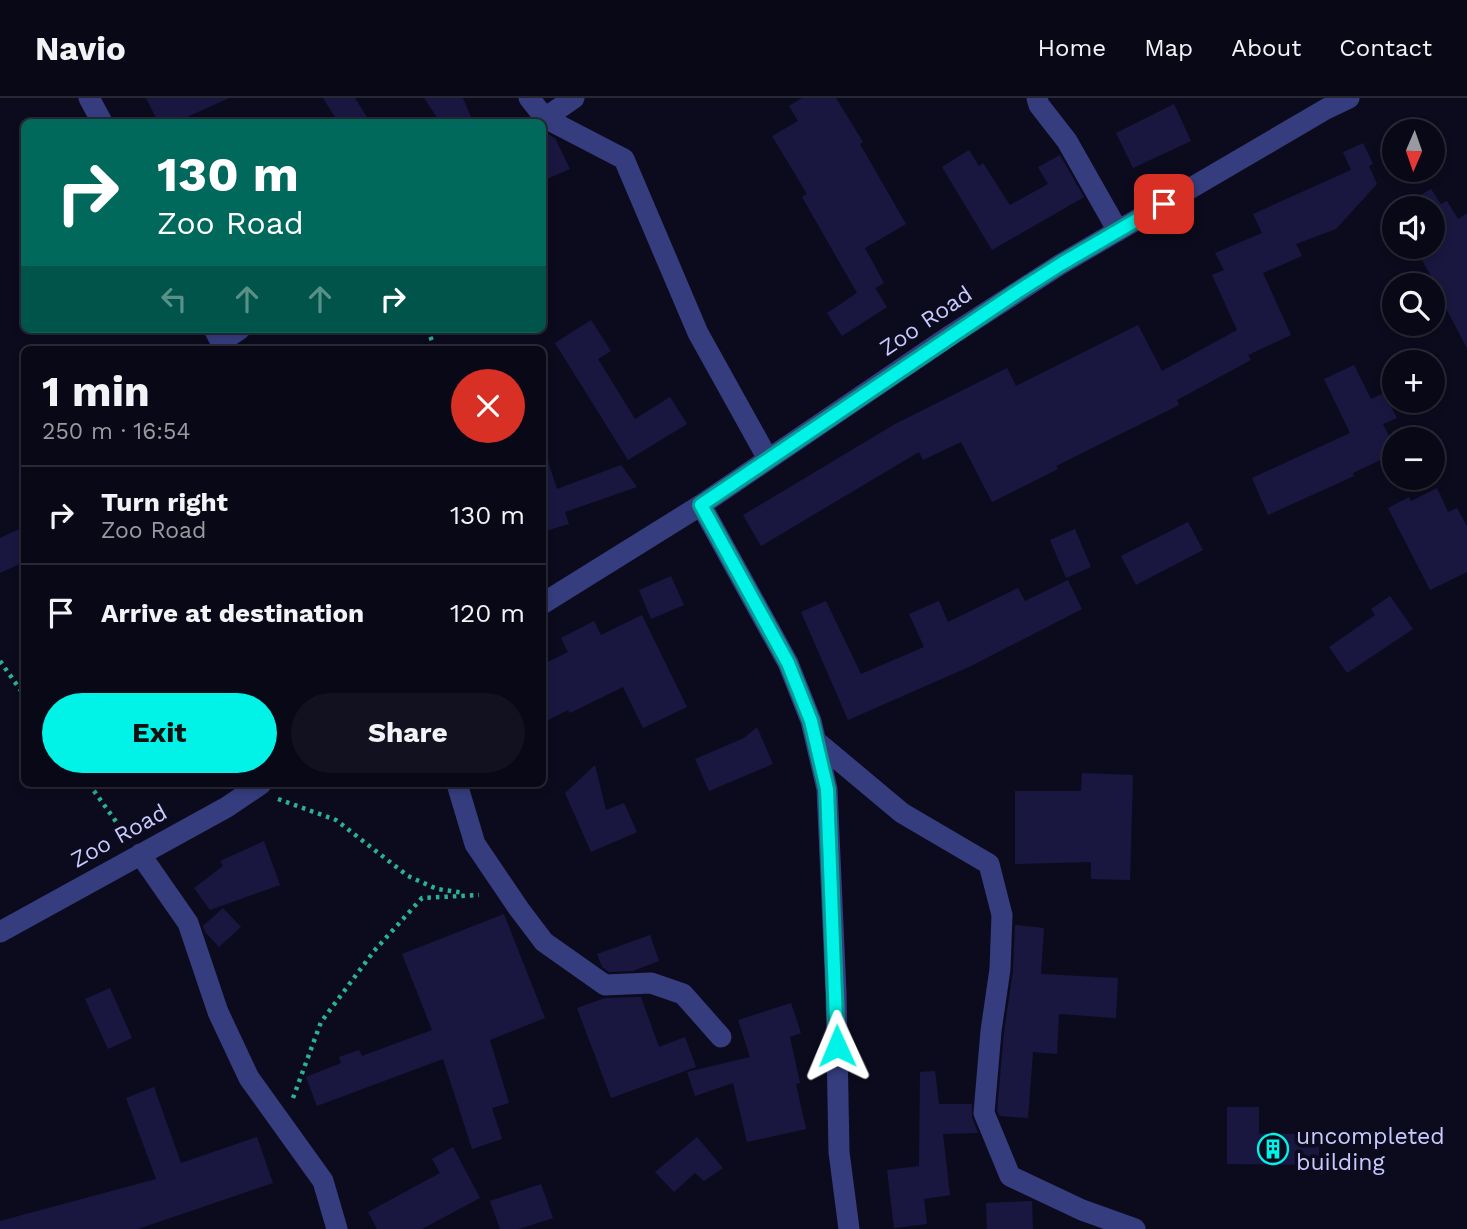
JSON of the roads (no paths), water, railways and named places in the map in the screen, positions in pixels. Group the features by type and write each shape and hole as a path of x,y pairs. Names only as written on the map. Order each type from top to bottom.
{"street":[{"path":"89,98 100,119"},
{"path":"528,98 541,119"},
{"path":"543,119 574,98"},
{"path":"1037,98 1039,105 1067,141 1118,231"},
{"name":"Zoo Road","path":"546,602 701,505 1061,264 1349,98"},
{"path":"546,122 624,159 698,333 768,459"},
{"path":"701,505 788,663 811,721 827,789 836,993 839,1152 849,1229"},
{"path":"816,741 902,813 989,864 1002,915 1000,969 984,1113 1010,1176 1082,1210 1135,1229"},
{"name":"Zoo Road","path":"0,932 227,807 257,787"},
{"path":"458,787 475,844 544,943 605,985 651,983 683,994 721,1037"},
{"path":"140,854 188,923 218,1013 249,1078 323,1181 337,1229"}],"place":[{"name":"uncompleted building","path":"1273,1149"}]}
